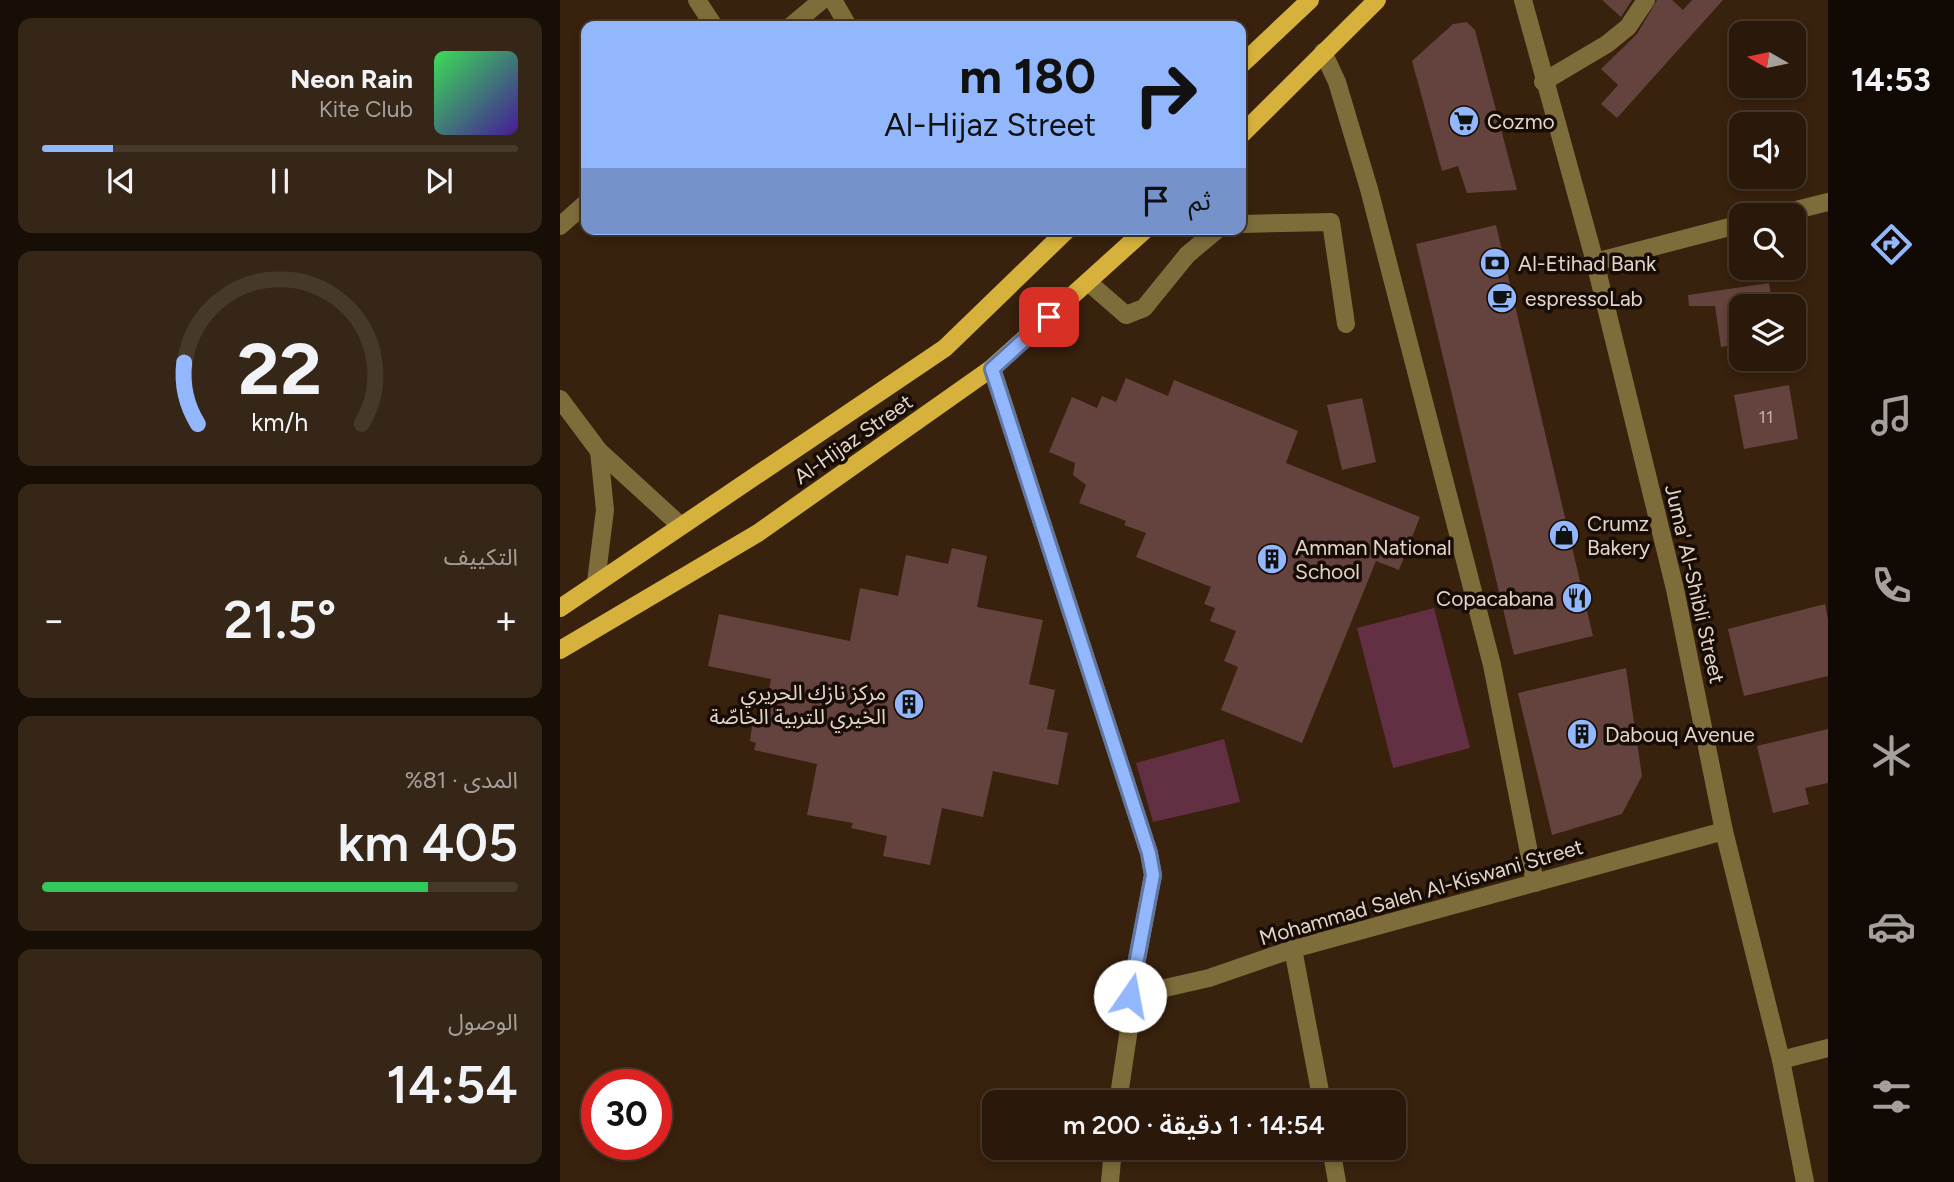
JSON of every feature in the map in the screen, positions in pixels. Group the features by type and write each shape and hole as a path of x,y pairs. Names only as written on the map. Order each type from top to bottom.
{"main road":[{"path":"1246,60 1310,0"},
{"path":"1246,130 1377,0"},
{"name":"Al-Hijaz Street","path":"560,608 945,348 1062,235"},
{"name":"Al-Hijaz Street","path":"560,650 758,533 992,369 1139,235"}],"street":[{"path":"696,0 711,21"},
{"path":"797,21 822,0"},
{"path":"834,0 845,21"},
{"name":"Juma' Al-Shibli Street","path":"1523,0 1543,82 1595,262 1675,589 1724,831 1780,1060 1805,1182"},
{"path":"1543,82 1607,44 1628,27 1646,0"},
{"path":"1323,52 1337,82 1369,189 1492,665 1535,883"},
{"path":"1806,208 1828,202"},
{"path":"560,226 581,207"},
{"path":"1246,224 1331,222 1346,324"},
{"path":"1595,262 1729,227"},
{"path":"1088,282 1126,315 1144,308 1187,256 1211,235"},
{"path":"992,369 1149,853 1153,875 1130,996 1130,1022 1120,1090"},
{"path":"560,399 599,451 681,526"},
{"path":"596,582 605,510 599,451"},
{"name":"Mohammad Saleh Al-Kiswani Street","path":"1130,996 1209,978 1293,949 1724,831"},
{"path":"1293,949 1320,1090"},
{"path":"1780,1060 1828,1048"},
{"path":"1110,1182 1112,1160"},
{"path":"1332,1160 1335,1182"}],"shaded area":[{"path":"1434,608 1470,748 1393,768 1357,628"},
{"path":"1224,739 1240,802 1153,822 1136,763"}],"building":[{"path":"1602,0 1632,0 1621,17"},
{"path":"1657,0 1672,0 1683,10 1692,0 1723,0 1617,118 1601,104 1618,85 1601,69 1637,34"},
{"name":"Cozmo","path":"1467,22 1475,30 1517,190 1467,193 1458,166 1442,171 1412,61 1453,24"},
{"path":"1496,225 1593,636 1514,655 1416,244"},
{"path":"1769,283 1771,294 1729,294 1729,346 1721,347 1715,306 1689,306 1688,295"},
{"name":"Amman National School","path":"1126,378 1168,396 1174,380 1298,431 1286,463 1420,517 1399,570 1376,561 1302,743 1221,710 1238,667 1224,661 1236,631 1210,621 1215,608 1204,604 1211,587 1136,557 1146,533 1124,525 1126,521 1079,503 1086,485 1073,475 1075,463 1049,452 1072,397 1097,408 1102,396 1116,402"},
{"path":"1789,385 1798,439 1744,449 1734,395"},
{"path":"1362,398 1376,462 1342,470 1327,405"},
{"name":"مركز نازك الحريري الخيري للتربية الخاصّة","path":"952,548 987,556 977,607 1043,620 1029,684 1055,690 1047,729 1068,733 1058,785 993,771 983,817 942,808 930,865 883,856 887,836 851,828 853,823 807,815 817,764 754,750 756,743 750,741 753,719 763,720 771,679 708,666 719,614 850,641 860,588 898,596 906,555 948,564"},
{"path":"1825,604 1828,619 1828,676 1744,696 1728,629"},
{"name":"Dabouq Avenue","path":"1626,668 1642,776 1622,814 1552,835 1518,693"},
{"path":"1828,729 1828,783 1805,788 1809,804 1773,813 1757,746"}],"place":[{"name":"Cozmo","path":"1464,121"},
{"name":"Al-Etihad Bank","path":"1495,263"},
{"name":"espressoLab","path":"1502,298"},
{"name":"Crumz Bakery","path":"1564,535"},
{"name":"Amman National School","path":"1272,559"},
{"name":"Copacabana","path":"1577,598"},
{"name":"مركز نازك الحريري الخيري للتربية الخاصّة","path":"909,704"},
{"name":"Dabouq Avenue","path":"1582,734"}],"route":[{"path":"1049,317 992,369 1149,853 1153,875 1130,996"}]}
